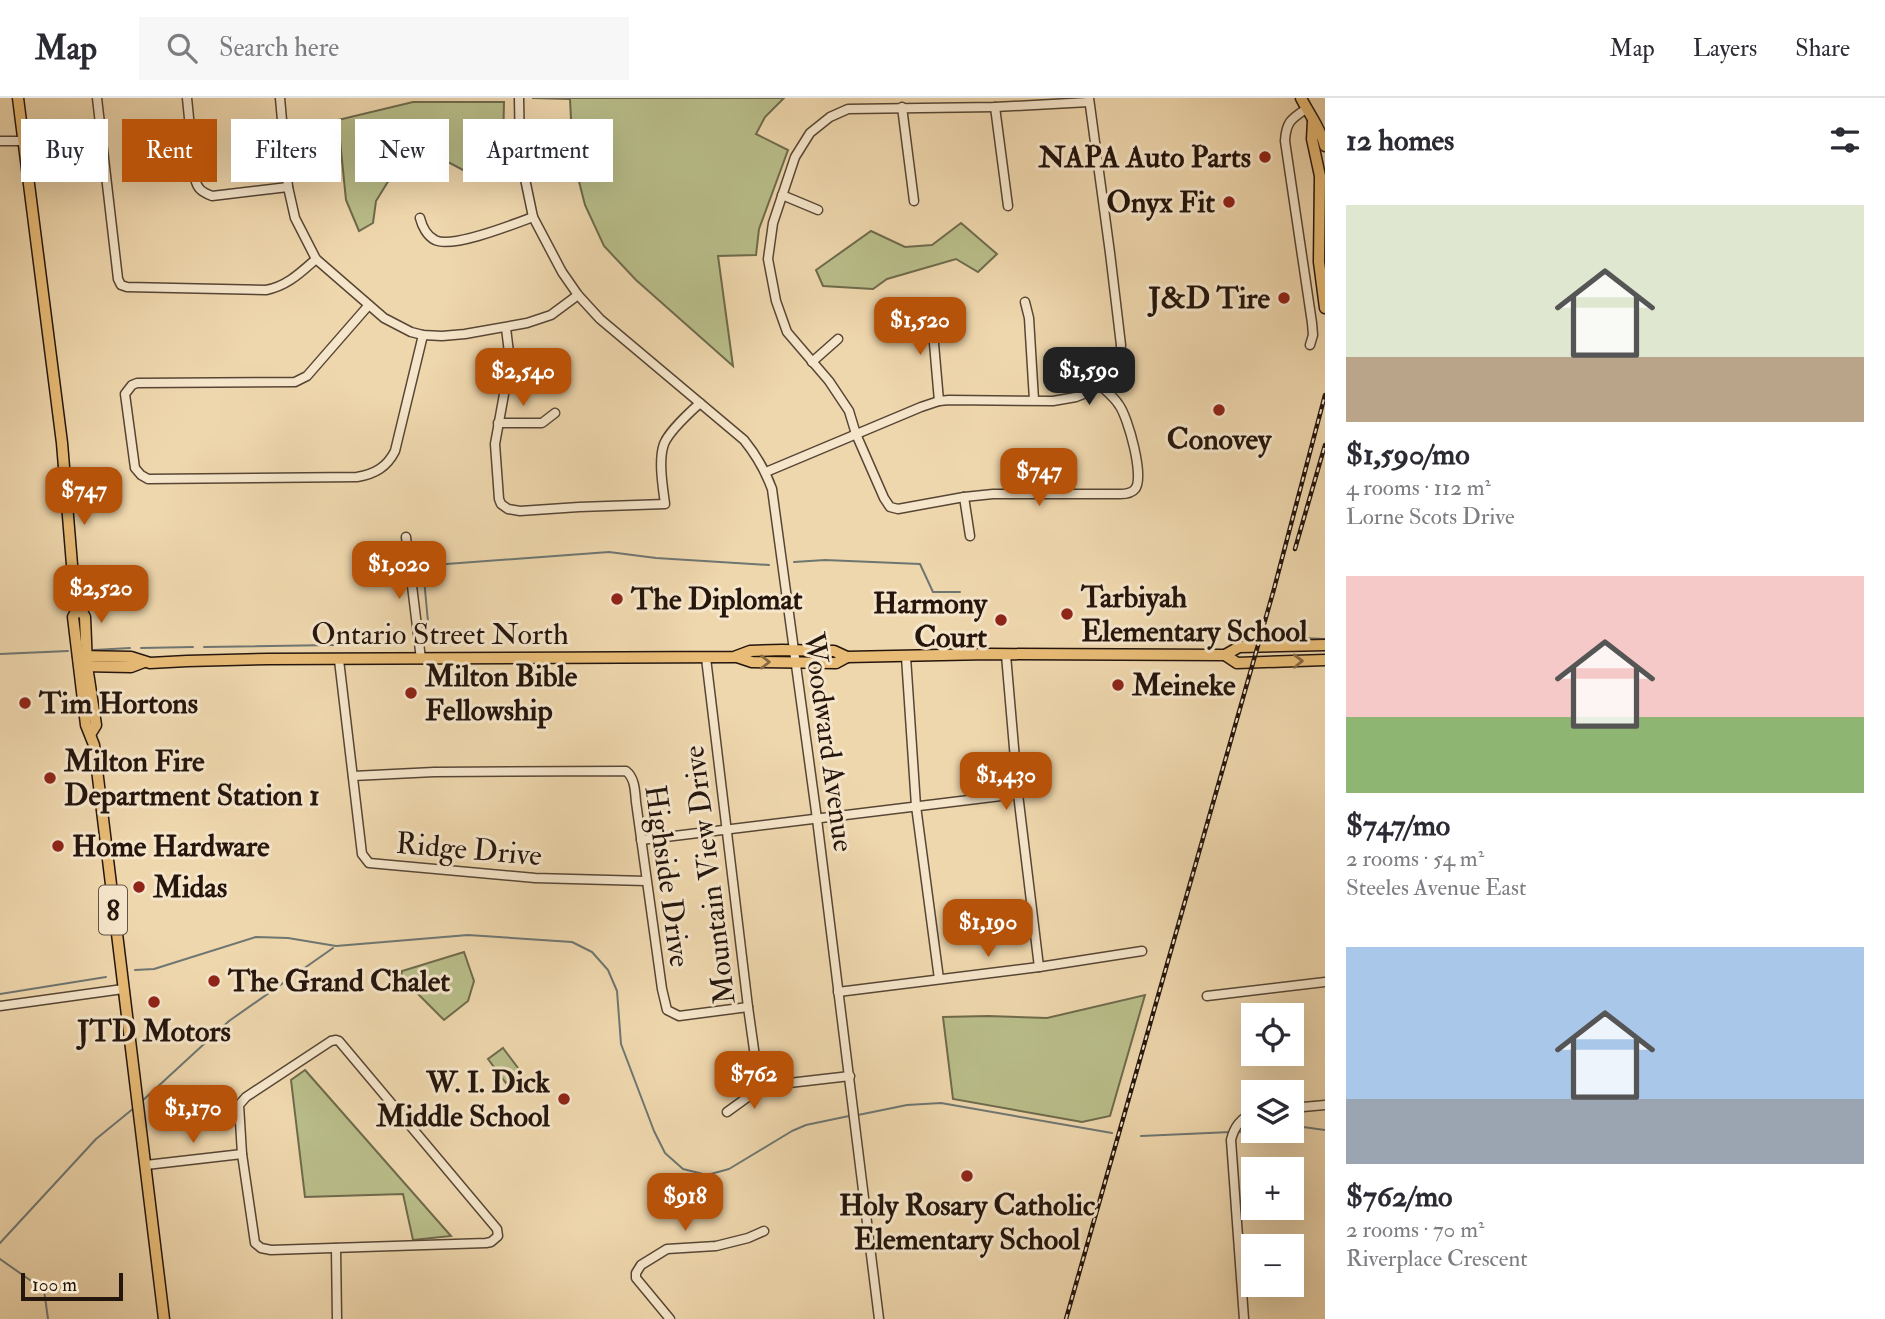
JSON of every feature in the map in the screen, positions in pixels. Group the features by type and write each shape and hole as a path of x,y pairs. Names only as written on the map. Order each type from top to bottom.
{"main road":[{"name":"8","path":"18,98 21,130"},
{"path":"1301,98 1322,133 1325,146"},
{"path":"1313,121 1312,139 1320,176 1319,262 1325,308"},
{"name":"8","path":"27,182 62,443 74,589 85,617 83,661 96,725 91,733 163,1319"},
{"name":"Ontario Street North","path":"737,657 750,651 793,650 834,651 847,657 1006,654 1225,655 1239,647 1325,645"},
{"name":"Ontario Street North","path":"1225,655 1237,663 1325,660"},
{"name":"Ontario Street North","path":"83,661 131,657 150,663 268,659 737,657 751,662 836,663 847,657"}],"street":[{"path":"97,98 118,279 121,285 267,290 289,282 316,260"},
{"path":"187,98 195,178 203,193 212,196 288,187"},
{"path":"280,98 288,187 295,218 316,260 384,318 423,335 466,334 506,328 551,315 578,295"},
{"name":"Woodward Avenue","path":"519,98 520,155 533,218 562,272 600,319 744,440 757,456 772,489 854,1106 879,1319"},
{"path":"766,472 856,434 939,401 1069,399 1100,385 1119,360 1121,345 1089,100 995,107 848,109 830,117 810,133 795,157 773,223 768,259 776,300 788,332 829,381 849,411 856,434 890,507 898,509 993,494 1130,493 1136,489 1139,481 1128,421 1119,405 1100,385"},
{"path":"902,107 914,201"},
{"path":"995,107 1008,206"},
{"path":"1306,109 1289,122 1285,141 1312,323 1310,345"},
{"path":"0,141 21,141"},
{"path":"782,195 818,210"},
{"path":"420,218 428,234 445,243 485,234 533,218"},
{"path":"1025,302 1029,318 1034,400"},
{"path":"368,306 307,376 295,382 161,382 131,385 125,394 135,468 148,479 357,477 375,472 388,463 395,451 423,335"},
{"path":"931,309 939,401"},
{"path":"506,328 510,361 495,444 498,492 501,504 508,509 665,504 662,483 664,442 700,402"},
{"path":"812,362 838,339"},
{"path":"498,423 542,423 555,413"},
{"path":"964,497 970,536"},
{"path":"406,537 421,659"},
{"path":"1006,654 1018,794 1039,967"},
{"path":"906,657 916,806 939,979"},
{"name":"Mountain View Drive","path":"706,658 748,1007 757,1071 763,1086"},
{"name":"Ridge Drive","path":"339,660 362,854 369,863 535,878 646,881"},
{"name":"Highside Drive","path":"353,776 434,772 626,771 632,779 667,1010 679,1016 748,1007"},
{"path":"641,841 1018,794"},
{"path":"838,992 1142,951"},
{"path":"1207,996 1325,982"},
{"path":"0,1006 123,989"},
{"path":"336,1040 499,1233 497,1238 486,1243 336,1248 271,1250 258,1246 254,1240 238,1114 243,1100 336,1040"},
{"path":"727,1112 763,1086 850,1076"},
{"path":"1304,1107 1325,1105"},
{"path":"1241,1121 1232,1136 1244,1319"},
{"path":"146,1165 242,1154"},
{"path":"670,1319 636,1278 641,1265 667,1249 716,1246 764,1231"},
{"path":"336,1248 337,1319"}],"green space":[{"path":"532,98 784,98 765,117 756,134 788,150 759,229 756,255 718,256 733,366 636,280 604,246 585,205 579,182 613,182 613,119 571,119 570,99"},
{"path":"413,102 504,102 504,119 463,119 463,170 449,163 449,119 355,119 355,182 388,182 376,201 373,223 359,231 346,200 341,119"},
{"path":"961,223 997,254 978,272 956,259 887,279 873,289 823,286 816,270 871,231 905,247 932,245"},
{"path":"464,952 474,981 468,1001 444,1020 401,977 402,971"},
{"path":"1145,995 1110,1116 1082,1122 953,1099 943,1017 1047,1018"},
{"path":"503,1048 521,1072 506,1083 488,1059"},
{"path":"305,1070 451,1236 413,1240 403,1194 305,1197 291,1080"}],"waterway":[{"path":"425,633 428,622 423,568 433,565 609,552 656,558 769,565"},
{"path":"794,562 825,560 920,564 933,592 960,592"},
{"path":"1278,637 1325,639"},
{"path":"204,647 400,644"},
{"path":"141,648 193,647"},
{"path":"94,650 130,648"},
{"path":"0,654 68,651"},
{"path":"135,970 154,969 256,937 288,938 336,946 468,935 572,942 592,952 608,970 617,991 621,1044 654,1131 665,1153 683,1169 707,1175 729,1169 792,1131 806,1125 849,1116"},
{"path":"141,1102 229,1021 333,948"},
{"path":"0,994 106,977"},
{"path":"858,1115 907,1105 941,1103 1112,1133"},
{"path":"0,1243 96,1139 134,1108"},
{"path":"1304,1127 1325,1130"},
{"path":"1141,1136 1231,1132"},
{"path":"1237,1132 1241,1132"},
{"path":"0,1259 44,1290 48,1319"}],"railway":[{"path":"1066,1319 1274,589 1325,395"},
{"path":"1295,549 1325,445"}],"place":[{"name":"NAPA Auto Parts","path":"1265,157"},
{"name":"Onyx Fit","path":"1229,202"},
{"name":"J&D Tire","path":"1284,298"},
{"name":"Conovey","path":"1219,410"},
{"name":"The Diplomat","path":"617,599"},
{"name":"Tarbiyah Elementary School","path":"1067,614"},
{"name":"Harmony Court","path":"1001,620"},
{"name":"Meineke","path":"1118,685"},
{"name":"Milton Bible Fellowship","path":"411,693"},
{"name":"Tim Hortons","path":"25,703"},
{"name":"Milton Fire Department Station 1","path":"50,778"},
{"name":"Home Hardware","path":"58,846"},
{"name":"Midas","path":"139,887"},
{"name":"The Grand Chalet","path":"214,981"},
{"name":"JTD Motors","path":"154,1002"},
{"name":"W. I. Dick Middle School","path":"564,1099"},
{"name":"Holy Rosary Catholic Elementary School","path":"967,1176"}]}
